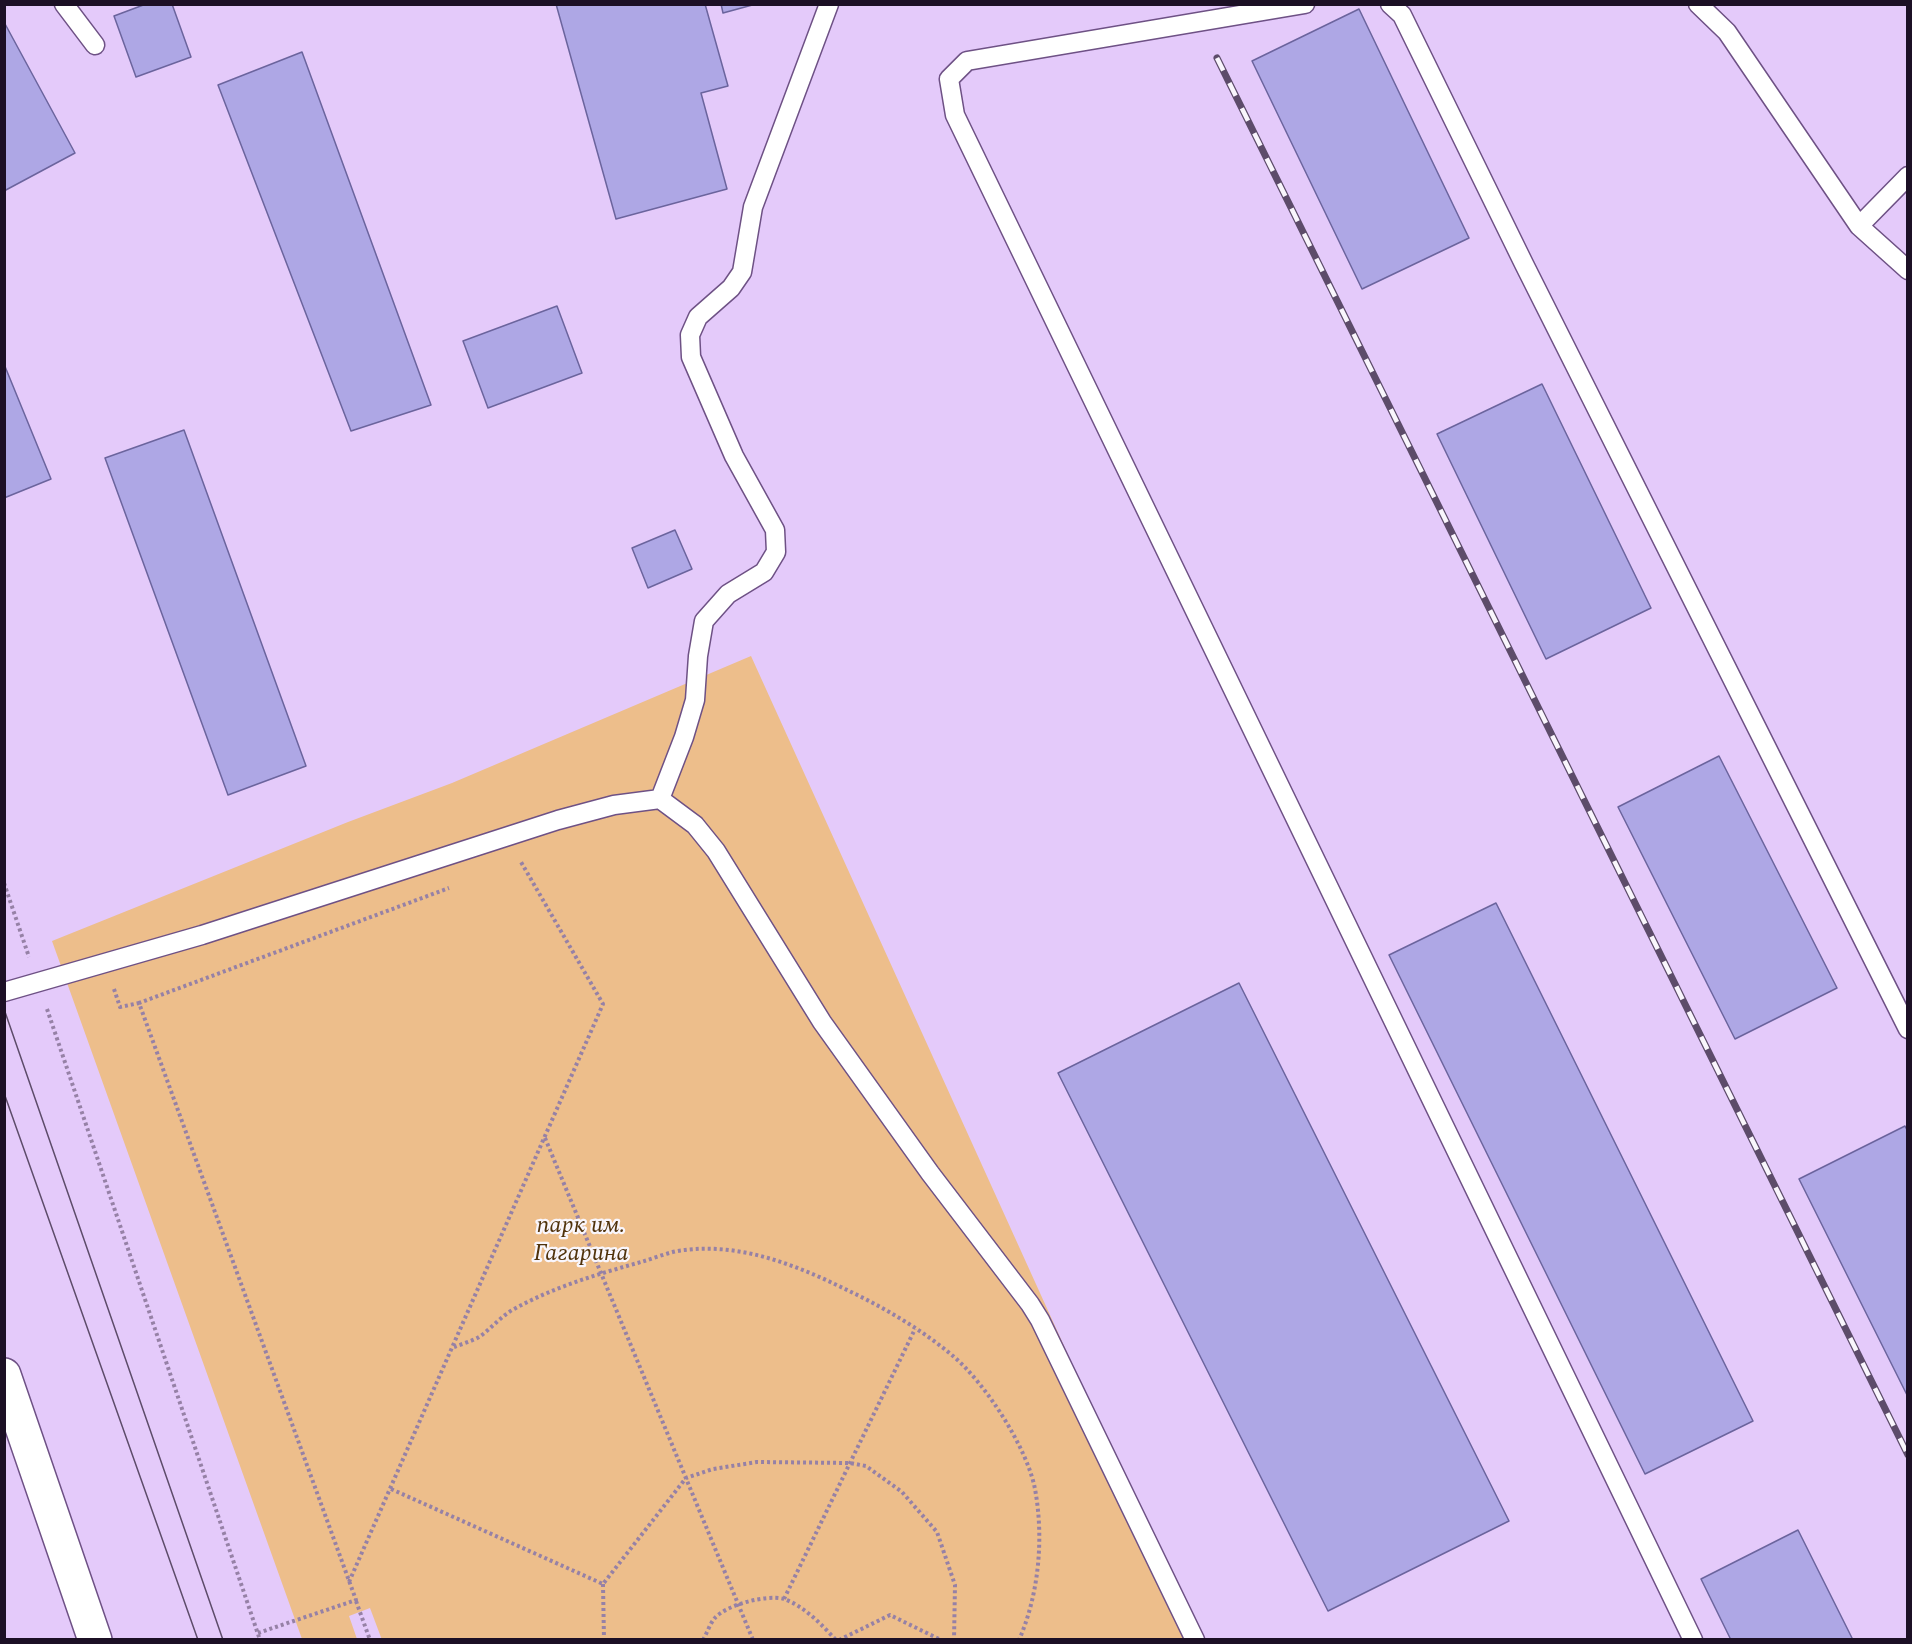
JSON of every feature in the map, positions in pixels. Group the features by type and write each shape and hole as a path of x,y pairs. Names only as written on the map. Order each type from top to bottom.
{"main road":[{"path":"4,1375 95,1640"}],"lane":[{"path":"64,4 95,45"},
{"path":"660,800 684,737 695,700 698,656 704,621 728,594 764,572 776,552 775,531 734,456 691,357 690,335 698,317 731,288 741,272 753,207 829,4"},
{"path":"1305,4 967,61 949,79 955,115 1693,1640"},
{"path":"1390,4 1402,15 1524,264 1908,1029"},
{"path":"1698,4 1727,32 1859,226 1908,270"},
{"path":"1859,226 1908,176"},
{"path":"4,992 202,934 558,820 614,805 660,800 695,825 716,851 822,1022 930,1173 1030,1304 1195,1640"}],"path":[{"path":"349,1582 392,1489 603,1004 520,861"},
{"path":"4,883 260,1640"},
{"path":"370,1640 139,1003 453,886"},
{"path":"545,1138 753,1640"},
{"path":"453,1347 478,1337 512,1310 558,1288 601,1273 684,1250 734,1250 780,1261 867,1299 954,1356 989,1395 1017,1440 1035,1488 1040,1552 1028,1618 1018,1640"},
{"path":"784,1599 915,1329"},
{"path":"604,1640 603,1584 686,1478 713,1469 757,1462 799,1461 850,1463 866,1466 902,1492 937,1532 955,1585 954,1640"},
{"path":"392,1489 603,1584"},
{"path":"703,1640 715,1617 738,1604 756,1599 784,1599 814,1617 837,1640 890,1615 941,1640"},
{"path":"258,1633 356,1600"}],"green space":[{"name":"парк им. Гагарина","path":"751,656 1197,1639 382,1640 370,1608 349,1616 357,1639 302,1639 52,941 348,822 452,783"}],"building":[{"path":"146,4 172,4 191,57 136,77 114,16"},
{"path":"556,4 705,4 728,86 701,93 727,189 616,219"},
{"path":"721,4 756,4 723,13"},
{"path":"1359,9 1469,238 1362,289 1252,61"},
{"path":"4,22 75,153 4,191"},
{"path":"302,52 431,405 351,431 218,85"},
{"path":"557,306 582,373 488,408 463,341"},
{"path":"4,364 51,479 4,498"},
{"path":"1542,384 1651,608 1546,659 1437,434"},
{"path":"184,430 306,766 228,795 105,458"},
{"path":"675,530 692,569 648,588 632,548"},
{"path":"1719,756 1837,988 1735,1039 1618,807"},
{"path":"1496,903 1753,1421 1645,1474 1389,955"},
{"path":"1239,983 1509,1521 1328,1611 1058,1073"},
{"path":"1905,1126 1908,1132 1908,1397 1799,1179"},
{"path":"1798,1530 1853,1640 1731,1640 1701,1579"}],"tram line":[{"path":"4,1009 223,1640"},
{"path":"4,1093 198,1640"}],"railway":[{"path":"1217,58 1908,1455"}]}
